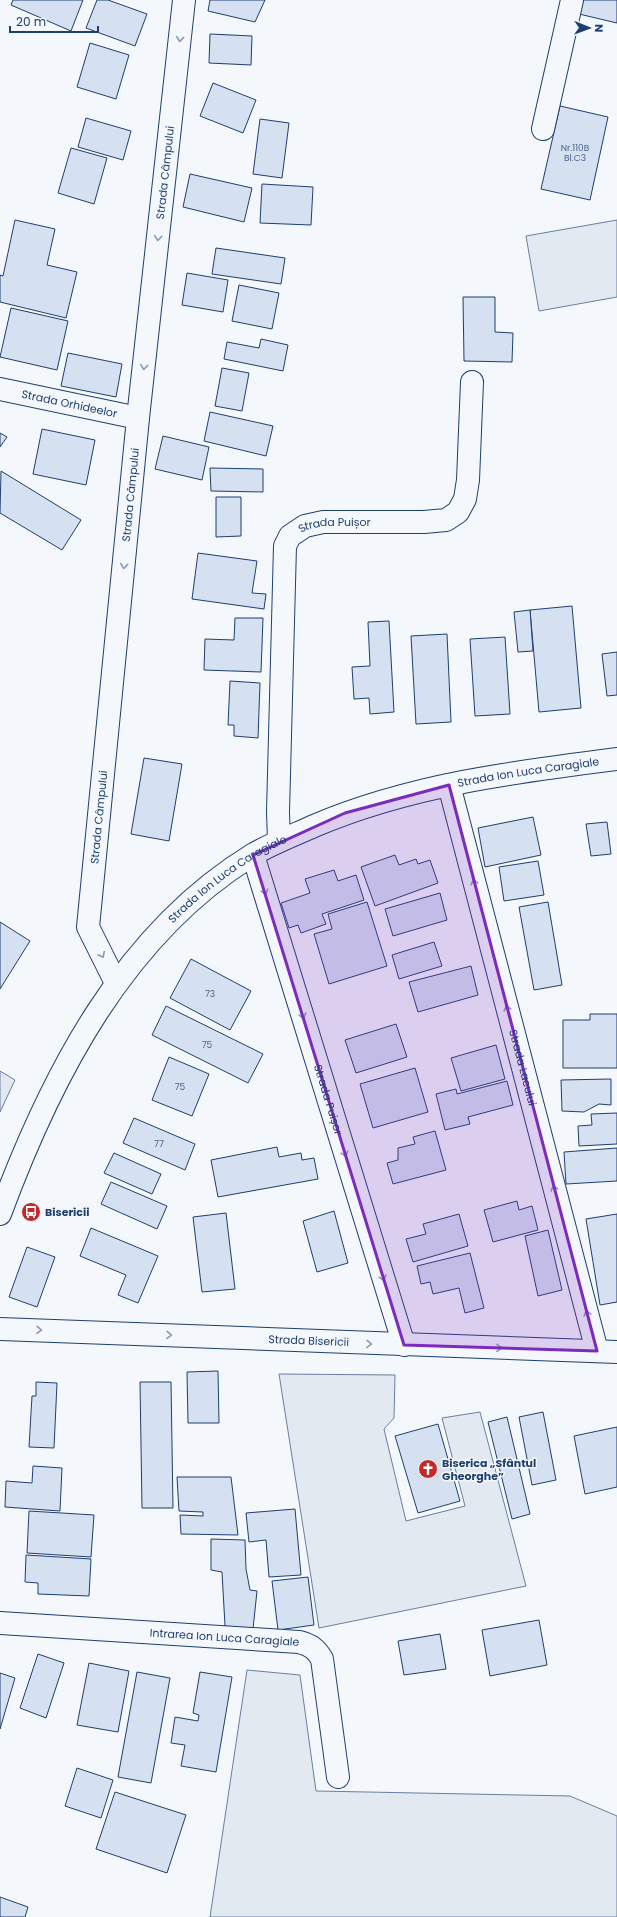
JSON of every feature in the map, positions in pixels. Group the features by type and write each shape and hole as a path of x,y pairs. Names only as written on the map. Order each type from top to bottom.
{"street":[{"name":"Strada Câmpului","path":"116,983 88,927 138,418 184,0"},
{"path":"543,129 572,0"},
{"name":"Strada Puișor","path":"279,841 278,812 285,546 290,536 304,526 323,522 424,522 446,520 458,512 465,499 468,480 472,382"},
{"name":"Strada Orhideelor","path":"0,389 138,418"},
{"name":"Strada Ion Luca Caragiale","path":"0,1214 14,1176 46,1104 89,1025 116,983 142,950 173,918 210,885 253,854 279,841 345,813 398,796 505,774 617,759"},
{"name":"Strada Lacului","path":"449,785 607,1352"},
{"name":"Strada Puișor","path":"253,854 404,1345"},
{"name":"Strada Bisericii","path":"0,1329 607,1352"},
{"name":"Intrarea Ion Luca Caragiale","path":"0,1623 299,1642 310,1645 318,1652 322,1659 338,1778"}],"highlighted area":[{"path":"449,785 597,1351 404,1345 253,855 345,813"}],"shaded area":[{"path":"617,220 617,297 539,311 526,236"},
{"path":"0,1071 15,1080 0,1112"},
{"path":"279,1374 395,1375 394,1418 384,1429 406,1521 465,1506 442,1418 480,1412 526,1586 319,1628"},
{"path":"247,1670 300,1675 316,1791 570,1796 617,1816 617,1917 210,1917"}],"building":[{"path":"13,0 83,0 71,31 11,5"},
{"path":"97,0 108,0 147,14 135,46 86,28"},
{"path":"210,0 265,0 255,22 208,11"},
{"path":"583,0 617,0 617,23 579,14"},
{"path":"210,34 252,36 251,65 209,63"},
{"path":"90,43 129,55 116,99 77,87"},
{"path":"213,83 256,100 243,133 200,116"},
{"path":"560,106 608,117 590,200 541,189"},
{"path":"86,118 131,131 123,160 78,147"},
{"path":"260,119 289,123 282,178 253,174"},
{"path":"71,148 107,158 94,204 58,193"},
{"path":"190,174 252,188 244,222 183,207"},
{"path":"262,184 313,187 311,225 260,223"},
{"path":"15,220 55,229 47,265 77,272 66,318 0,302 0,275 3,276"},
{"path":"216,248 285,258 281,284 212,274"},
{"path":"187,273 228,280 223,312 182,305"},
{"path":"239,285 279,293 272,329 232,321"},
{"path":"463,297 495,297 495,332 513,333 512,362 464,361"},
{"path":"11,308 68,321 57,370 0,357"},
{"path":"261,339 288,345 283,371 224,359 227,342 259,348"},
{"path":"68,353 122,364 116,397 61,386"},
{"path":"222,368 249,373 242,411 215,406"},
{"path":"210,412 273,426 266,456 204,441"},
{"path":"42,429 95,440 86,485 33,474"},
{"path":"0,433 7,437 0,447"},
{"path":"163,436 209,447 202,480 155,469"},
{"path":"210,468 263,469 263,492 211,491"},
{"path":"1,471 81,520 62,550 0,513"},
{"path":"216,497 241,497 241,536 216,537"},
{"path":"198,553 257,561 252,593 266,594 264,609 192,599"},
{"path":"572,606 581,708 539,712 530,610"},
{"path":"530,610 533,651 518,652 514,612"},
{"path":"235,618 263,618 261,672 204,670 205,639 234,640"},
{"path":"389,621 394,712 370,714 369,698 354,699 352,667 370,666 368,622"},
{"path":"447,634 451,722 416,724 411,636"},
{"path":"505,637 510,714 475,716 470,639"},
{"path":"617,652 617,695 607,696 602,654"},
{"path":"230,681 260,683 258,738 234,736 234,725 228,725"},
{"path":"144,758 182,764 169,841 131,834"},
{"path":"533,817 541,855 485,867 478,828"},
{"path":"607,822 611,854 591,856 586,824"},
{"path":"395,855 399,865 416,859 418,864 430,860 438,883 375,906 361,867"},
{"path":"538,861 544,895 504,901 499,867"},
{"path":"334,870 338,881 356,875 364,900 322,914 326,924 301,933 298,925 289,928 281,903 310,893 305,879"},
{"path":"440,893 447,920 393,936 385,909"},
{"path":"367,902 387,966 329,984 314,934 332,929 328,914"},
{"path":"548,902 562,985 534,990 519,907"},
{"path":"0,922 30,941 0,989"},
{"path":"434,942 442,966 399,979 392,955"},
{"path":"191,959 251,991 230,1030 170,998"},
{"path":"471,966 478,995 418,1012 409,982"},
{"path":"166,1006 263,1054 248,1083 152,1035"},
{"path":"590,1014 617,1014 617,1068 563,1068 563,1020 590,1020"},
{"path":"396,1024 407,1057 356,1073 345,1040"},
{"path":"496,1045 505,1079 461,1091 451,1058"},
{"path":"169,1057 209,1074 192,1116 152,1100"},
{"path":"415,1068 428,1112 373,1128 360,1084"},
{"path":"611,1079 611,1105 599,1104 584,1112 562,1111 561,1080"},
{"path":"507,1081 513,1105 468,1117 470,1124 445,1130 436,1094 456,1089 457,1094"},
{"path":"617,1113 617,1144 579,1146 578,1126 592,1125 591,1114"},
{"path":"134,1118 195,1144 185,1170 123,1143"},
{"path":"435,1131 446,1170 393,1184 387,1163 398,1160 398,1148 415,1144 413,1137"},
{"path":"277,1147 279,1157 301,1153 302,1160 314,1158 318,1179 218,1197 211,1160"},
{"path":"617,1148 617,1181 566,1184 564,1152"},
{"path":"114,1153 161,1174 152,1194 104,1173"},
{"path":"111,1182 167,1206 157,1229 101,1204"},
{"path":"517,1201 519,1210 532,1206 538,1230 493,1242 484,1210"},
{"path":"334,1211 348,1263 317,1272 303,1221"},
{"path":"226,1213 235,1289 202,1292 193,1217"},
{"path":"459,1214 468,1246 413,1262 406,1239 426,1234 423,1224"},
{"path":"617,1214 617,1302 600,1305 586,1219"},
{"path":"91,1228 158,1256 138,1303 118,1295 126,1275 80,1256"},
{"path":"548,1230 562,1290 538,1296 525,1236"},
{"path":"27,1247 55,1257 37,1307 9,1297"},
{"path":"470,1253 484,1308 465,1313 459,1288 433,1294 430,1282 421,1284 417,1266"},
{"path":"218,1371 219,1423 188,1423 187,1372"},
{"path":"36,1382 57,1383 54,1448 29,1447 32,1396 36,1396"},
{"path":"140,1382 171,1382 173,1508 142,1508"},
{"path":"543,1412 556,1480 532,1485 519,1417"},
{"path":"507,1417 530,1514 512,1519 488,1422"},
{"name":"Biserica „Sfântul Gheorghe”","path":"438,1424 460,1501 418,1513 395,1436"},
{"path":"617,1427 617,1487 585,1494 574,1436"},
{"path":"33,1466 62,1468 60,1511 5,1507 6,1481 32,1483"},
{"path":"177,1477 231,1477 238,1535 181,1534 180,1515 203,1516 203,1512 179,1511"},
{"path":"295,1509 301,1575 269,1577 266,1540 249,1542 246,1513"},
{"path":"29,1511 94,1515 91,1557 27,1553"},
{"path":"211,1539 245,1540 246,1569 250,1590 257,1591 253,1629 225,1626 222,1572 211,1570"},
{"path":"26,1555 91,1559 89,1596 38,1594 38,1583 25,1582"},
{"path":"308,1577 314,1625 278,1630 272,1581"},
{"path":"539,1620 547,1665 490,1676 482,1630"},
{"path":"440,1634 446,1669 404,1675 398,1641"},
{"path":"38,1654 64,1663 46,1718 20,1708"},
{"path":"89,1663 129,1671 118,1732 77,1725"},
{"path":"137,1672 170,1678 151,1783 118,1777"},
{"path":"200,1672 232,1677 216,1772 181,1766 185,1745 171,1743 175,1717 198,1721 199,1715 193,1713"},
{"path":"0,1673 15,1678 0,1729"},
{"path":"77,1768 113,1780 101,1818 65,1806"},
{"path":"115,1792 186,1815 167,1873 96,1849"},
{"path":"0,1897 28,1907 25,1917 0,1917"}],"place":[{"name":"Bisericii","path":"31,1212"},
{"name":"Biserica „Sfântul Gheorghe”","path":"428,1469"}]}
